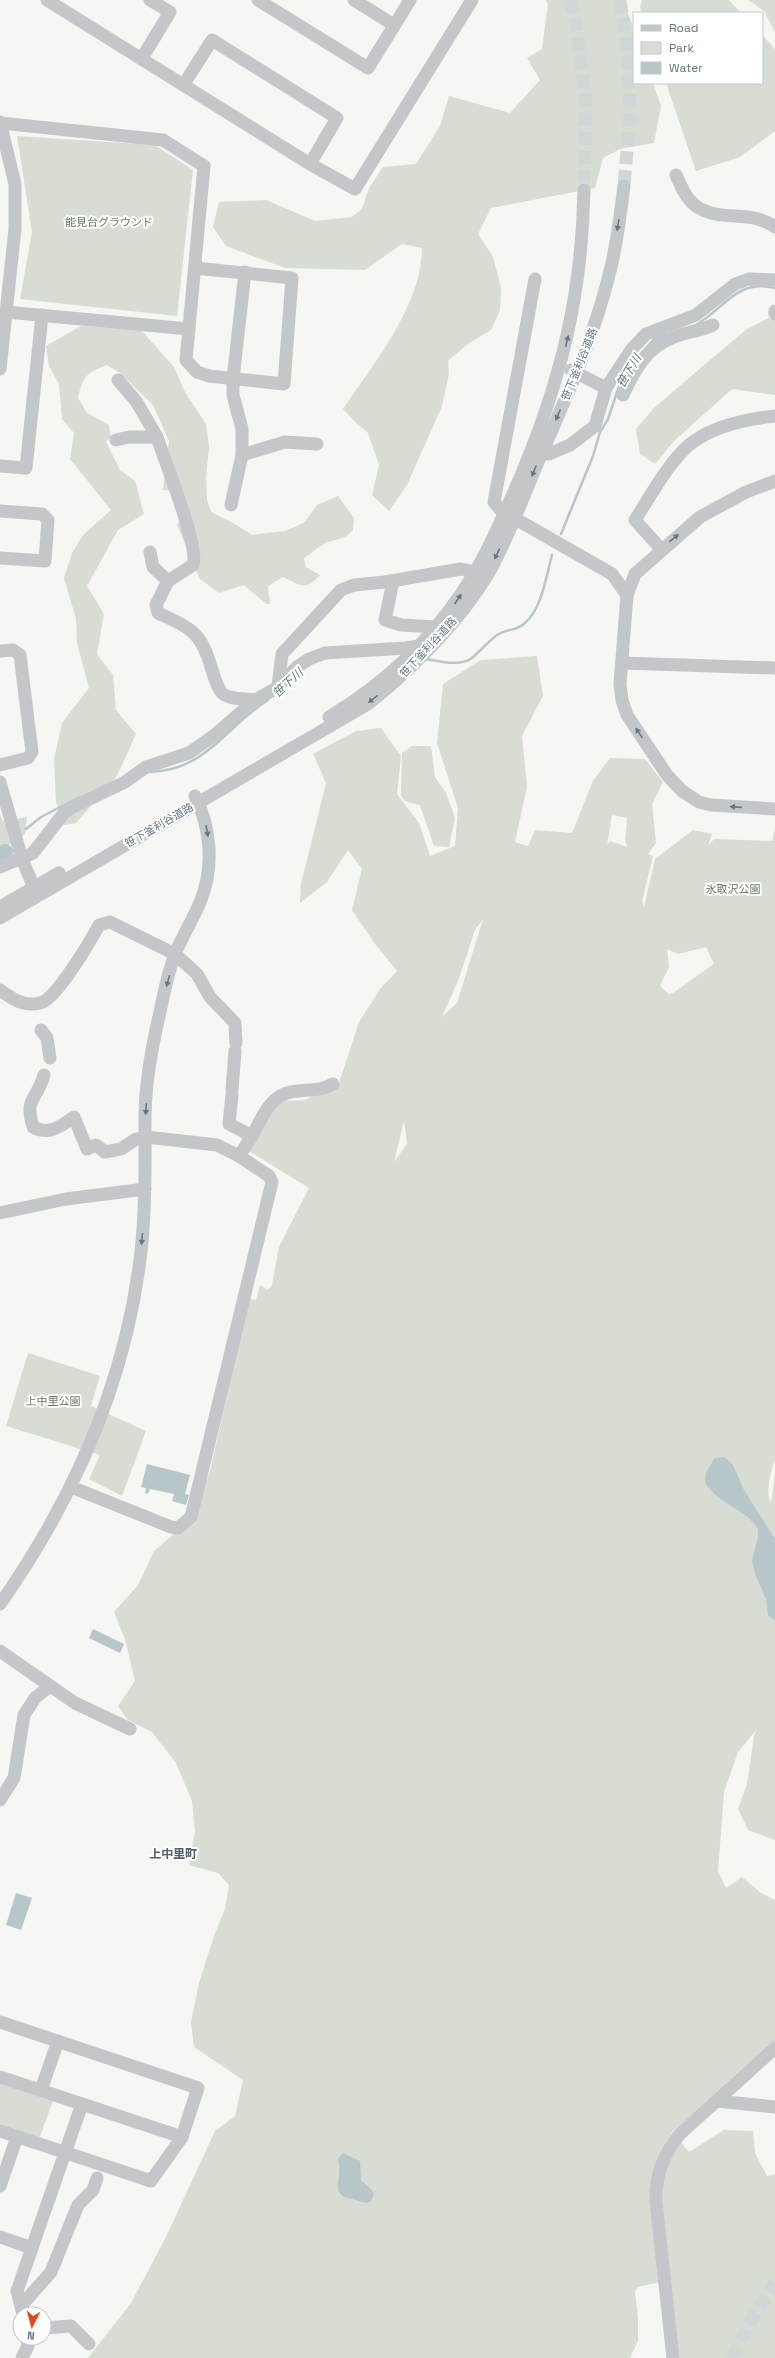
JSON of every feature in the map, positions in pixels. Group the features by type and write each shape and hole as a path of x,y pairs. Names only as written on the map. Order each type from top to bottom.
{"street":[{"path":"47,0 354,190 472,0"},
{"path":"142,58 170,12 150,0"},
{"path":"258,0 368,68 410,0"},
{"path":"354,0 394,25"},
{"path":"184,84 212,40 337,118 310,164"},
{"path":"0,361 14,230 15,184 0,122 163,140 204,166 186,360 197,372 233,379 284,384 292,278 195,268"},
{"path":"676,175 687,197 696,206 716,215 756,217 775,227"},
{"name":"笹下釜利谷道路","path":"0,918 35,892 196,798 342,709 421,649 457,617 488,574 509,517 535,454 577,372 595,325 610,275 624,186"},
{"name":"笹下釜利谷道路","path":"535,454 561,366 572,320 579,272 584,190"},
{"path":"232,505 242,455 242,429 233,395 233,379 245,272"},
{"path":"535,279 494,502 509,517 612,574 627,595"},
{"path":"623,395 633,373 646,354 673,330 696,315 735,284 749,279 775,280"},
{"path":"6,312 188,329"},
{"path":"0,466 26,468 42,315"},
{"path":"535,454 549,454 570,445 595,426 606,388 632,350 646,334 673,330 697,332 713,325"},
{"path":"561,366 577,372 606,388"},
{"path":"118,380 136,401 157,438 181,506 194,555 193,565 168,581 156,605 158,613 191,629 203,645 216,681 223,693 230,696 255,700"},
{"path":"661,549 635,520 669,469 689,445 730,424 775,416"},
{"path":"116,440 129,437 157,438"},
{"path":"242,455 285,442 317,444"},
{"path":"775,481 746,492 700,517 661,549 635,574 627,595 620,684 622,700 628,715 667,775 682,791 699,802 711,805 775,809"},
{"path":"0,511 42,514 48,520 45,561 0,558"},
{"name":"笹下釜利谷道路","path":"196,798 368,704 414,665 421,649 476,572 509,517"},
{"path":"150,552 153,567 168,581"},
{"path":"278,686 282,654 341,590 354,585 393,581 461,569 476,572"},
{"path":"612,574 635,574"},
{"path":"393,581 385,620 402,624 436,627"},
{"path":"0,867 22,859 33,853 64,813 130,779 146,766 189,753 216,734 255,700 267,695 297,666 309,659 325,653 406,648 421,649"},
{"path":"0,651 13,650 20,655 32,752 28,758 0,765"},
{"path":"622,663 775,668"},
{"path":"0,782 22,859 35,892"},
{"path":"0,1604 31,1560 71,1487 113,1383 134,1295 142,1244 146,1189 148,1078 160,1011 175,954 205,887 209,848 207,831 196,798"},
{"name":"笹下釜利谷道路","path":"0,907 35,892"},
{"path":"0,990 18,1002 40,1003 49,998 82,955 99,925 110,922 175,954 197,974 210,997 235,1024 235,1047 229,1124 252,1136"},
{"path":"41,1030 47,1038 50,1058"},
{"path":"44,1075 41,1087 29,1108 33,1127 40,1131 56,1130 74,1117 87,1149 96,1145 105,1152 121,1149 136,1139 146,1137 217,1145 239,1156 269,1176 272,1182 272,1189 190,1517 178,1528 171,1527 71,1487"},
{"path":"239,1156 273,1102 279,1097 291,1092 319,1090 333,1084"},
{"path":"0,1213 66,1199 146,1189"},
{"path":"0,1651 75,1703 130,1729"},
{"path":"0,1800 14,1778 24,1715 35,1698 50,1686"},
{"path":"0,2022 198,2088 182,2137 151,2181 100,2171 66,2152 0,2131"},
{"path":"41,2090 58,2041"},
{"path":"673,2358 655,2189 663,2162 671,2145 680,2134 775,2048"},
{"path":"0,2077 182,2137"},
{"path":"716,2100 775,2107"},
{"path":"21,2306 17,2291 82,2104"},
{"path":"0,2186 17,2137"},
{"path":"25,2306 51,2272 78,2205 93,2190 100,2171"},
{"path":"0,2237 32,2248"},
{"path":"52,2327 71,2326 89,2344"},
{"path":"22,2358 28,2346"}],"green space":[{"path":"546,0 626,0 624,3 633,26 633,84 653,84 661,106 654,143 620,149 603,158 595,188 491,208 478,234 493,257 501,288 500,310 491,330 469,343 448,361 449,374 442,406 407,485 389,511 372,495 379,465 368,433 343,409 382,353 405,312 414,291 420,269 422,248 402,244 365,270 285,268 226,246 213,227 219,202 266,200 315,221 352,217 362,209 369,188 383,167 416,164 440,126 449,96 510,113 540,80 527,58 542,49 548,3"},
{"path":"642,0 729,0 740,12 642,12 640,7"},
{"path":"748,0 775,0 775,32 764,11"},
{"path":"763,36 775,49 775,131 740,157 696,171 666,84 763,84"},
{"name":"能見台グラウンド","path":"17,136 155,145 193,170 177,316 20,299 32,232"},
{"path":"769,318 775,320 775,395 732,389 675,440 655,464 640,454 636,429 654,408 747,329"},
{"path":"81,326 141,330 174,367 185,392 206,424 209,447 206,478 207,500 211,512 235,524 252,535 285,531 304,523 317,505 338,496 354,518 353,530 345,537 325,543 304,558 306,567 320,575 311,583 307,585 299,585 283,577 268,586 270,604 266,604 244,585 219,593 200,579 177,525 188,509 182,492 163,490 169,441 153,405 120,373 107,365 94,370 86,376 78,398 87,413 109,425 111,437 106,442 120,470 135,481 144,514 118,530 87,586 104,614 97,654 113,675 116,710 136,734 117,776 76,823 64,825 56,802 54,759 62,723 89,688 77,643 76,619 64,578 72,553 83,535 111,510 70,459 74,433 62,419 59,384 49,366 46,346"},
{"name":"氷取沢公園","path":"537,656 543,696 522,736 527,787 515,842 528,846 535,830 572,833 593,781 610,758 645,759 663,782 652,804 656,843 648,854 653,856 642,902 644,907 655,859 693,830 712,834 708,846 714,839 772,841 775,828 775,1459 769,1482 769,1499 771,1504 775,1473 775,1840 748,1830 738,1809 747,1784 754,1736 757,1729 738,1752 724,1792 718,1871 726,1888 742,1877 761,1893 775,1900 775,2043 673,2131 665,2143 660,2168 660,2282 638,2287 635,2291 638,2317 638,2341 630,2358 88,2358 131,2303 166,2237 215,2131 235,2116 243,2080 194,2047 191,2022 199,1983 214,1936 225,1909 229,1885 218,1873 189,1865 195,1832 192,1801 176,1763 152,1732 128,1720 118,1706 135,1681 125,1639 114,1612 138,1585 154,1551 192,1518 210,1471 249,1299 256,1300 260,1285 268,1290 272,1285 279,1247 309,1188 246,1149 280,1101 305,1100 339,1083 359,1022 380,989 397,971 375,944 352,910 362,869 348,850 327,882 300,903 301,884 326,783 313,754 356,731 381,728 401,756 397,794 419,823 430,856 455,846 458,808 437,743 443,684 481,660","holes":["612,815 627,818 625,841 628,847 610,841 607,845","483,919 457,1003 442,1017 458,981 475,930","706,947 714,964 673,993 669,994 660,986 669,967 667,949 678,954","404,1121 407,1144 394,1162"]},
{"path":"412,746 431,746 435,777 446,793 455,818 449,847 434,846 420,805 405,801 401,796 402,753"},
{"path":"0,815 3,821 27,817 25,834 0,851"},
{"name":"上中里公園","path":"28,1353 100,1376 91,1406 146,1431 122,1496 89,1479 100,1455 6,1426"},
{"path":"0,2083 53,2101 39,2139 0,2127"},
{"path":"724,2130 753,2131 755,2153 767,2176 775,2174 775,2358 677,2358 660,2197 667,2158 680,2141 689,2152"}],"water":[{"path":"725,1457 733,1465 744,1490 775,1539 775,1621 768,1615 766,1599 755,1574 752,1560 758,1538 758,1529 746,1516 710,1490 705,1482 706,1472 715,1458"},
{"path":"147,1464 190,1475 185,1494 189,1495 186,1505 172,1501 174,1494 150,1489 148,1494 145,1493 146,1488 141,1487"},
{"path":"93,1629 124,1644 120,1653 89,1638"},
{"path":"16,1893 32,1898 21,1930 6,1925"},
{"path":"343,2153 360,2161 361,2180 372,2190 374,2195 370,2202 363,2202 344,2197 340,2194 338,2190 338,2159"}],"waterway":[{"name":"笹下川","path":"696,325 741,291 762,286 775,288"},
{"name":"笹下川","path":"634,361 655,338 666,333"},
{"name":"笹下川","path":"561,534 593,456 600,432 608,419 619,386 628,372"},
{"name":"笹下川","path":"426,659 449,663 467,661 500,633 522,626 531,617 536,609 552,555"},
{"name":"笹下川","path":"149,772 169,770 186,764 200,756 214,746 239,722 268,700"},
{"name":"笹下川","path":"26,829 41,817 80,797"},
{"name":"笹下川","path":"0,855 5,852"}],"tunnel":[{"path":"570,0 578,35 586,107 584,190"},
{"path":"620,0 628,53 630,117 624,186"},
{"path":"732,2358 752,2318 775,2283"}],"district":[{"name":"上中里町","path":"173,1854"}]}
